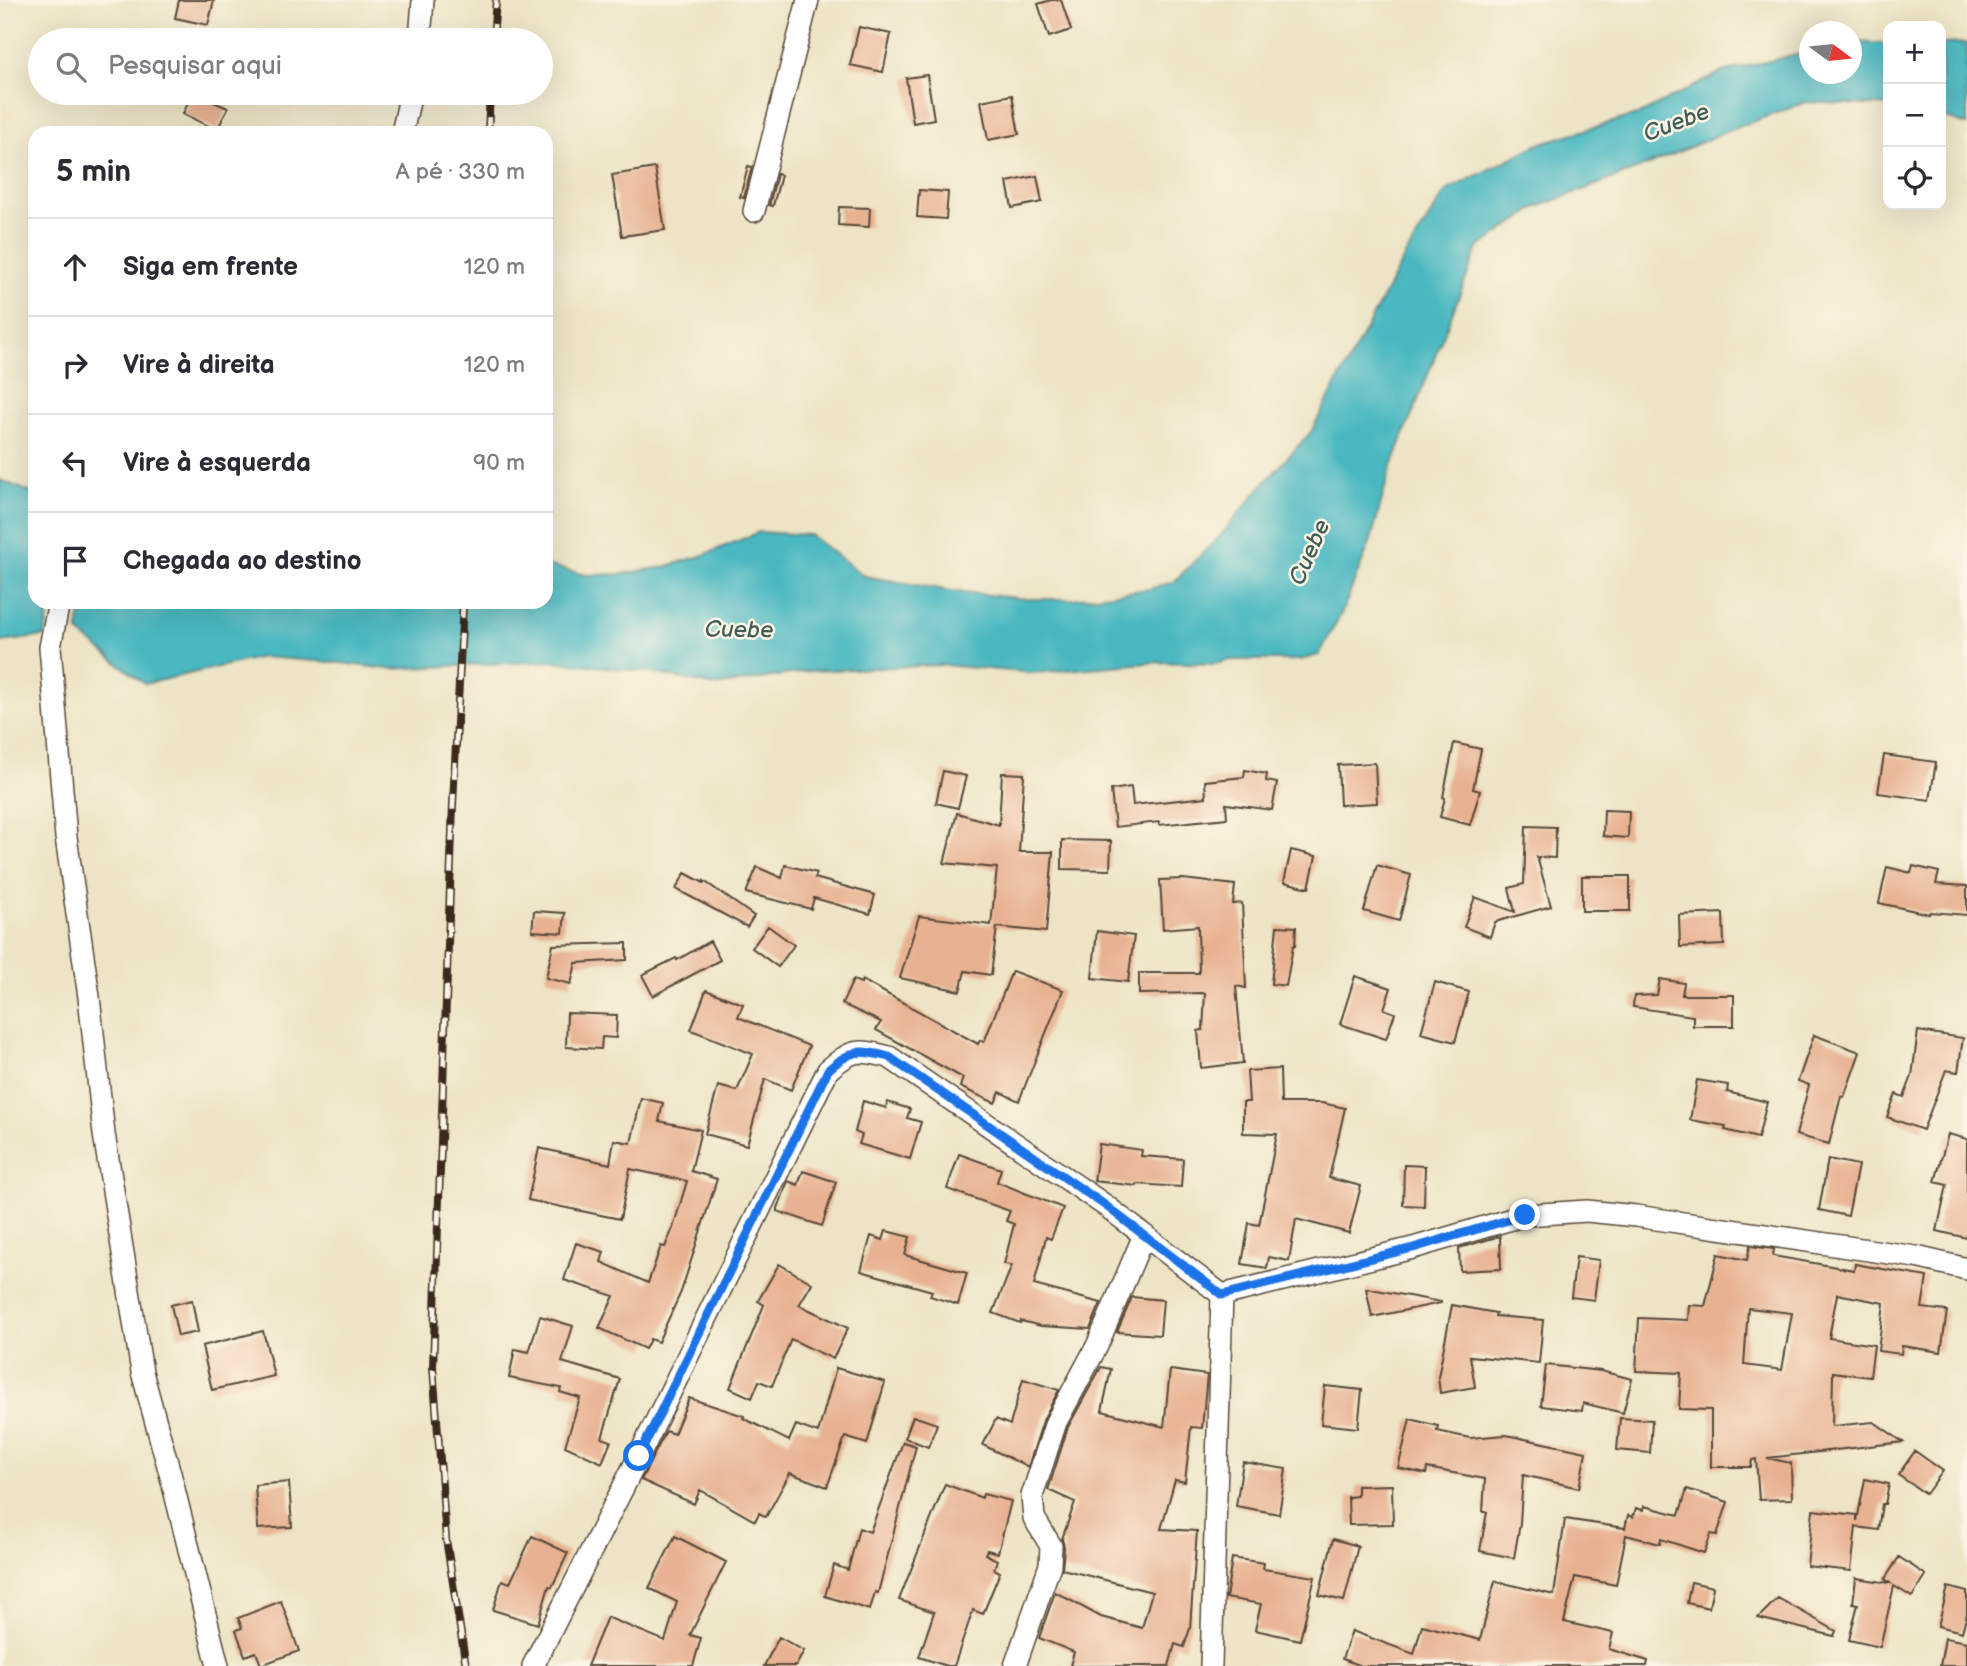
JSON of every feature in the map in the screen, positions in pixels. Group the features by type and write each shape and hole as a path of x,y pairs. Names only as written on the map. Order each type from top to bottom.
{"street":[{"path":"421,28 423,0"},
{"path":"754,211 808,0"},
{"path":"404,126 408,105"},
{"path":"58,609 50,647 66,837 89,997 104,1135 142,1372 218,1666"},
{"path":"533,1666 828,1070 845,1055 865,1051 889,1057 1106,1206 1222,1295"},
{"path":"1222,1295 1413,1248 1525,1215 1587,1211 1916,1257 1967,1269"},
{"path":"1015,1666 1050,1565 1051,1546 1034,1518 1032,1496 1056,1422 1097,1346 1144,1235"},
{"path":"1210,1666 1222,1295"}],"water":[{"name":"Cuebe","path":"1862,42 1883,44 1883,106 1806,102 1537,207 1478,248 1389,473 1371,540 1343,610 1319,655 1300,660 1230,660 1215,664 1158,662 1033,673 942,665 809,671 715,686 649,672 554,661 388,669 262,657 145,684 78,632 81,609 553,609 553,567 586,575 622,574 664,567 704,555 759,532 810,535 864,576 952,591 1027,599 1072,599 1149,589 1174,582 1222,534 1311,432 1405,256 1446,191 1541,143 1640,114 1722,72 1799,54 1799,84 1862,84"},
{"path":"1967,43 1967,125 1946,118 1946,44"},
{"path":"0,480 28,491 28,609 49,609 45,636 0,642"}],"building":[{"path":"179,0 214,0 208,25 175,18"},
{"path":"1061,0 1071,30 1049,37 1038,4"},
{"path":"859,27 891,34 883,72 850,65"},
{"path":"927,75 934,119 913,123 906,78"},
{"path":"1012,95 1019,134 988,140 981,101"},
{"path":"187,105 221,105 228,108 219,126 208,126 183,114"},
{"path":"748,166 752,167 744,198 740,197"},
{"path":"655,168 665,230 622,236 612,175"},
{"path":"777,174 781,175 773,206 769,205"},
{"path":"1037,176 1042,202 1012,208 1007,182"},
{"path":"919,190 948,192 946,219 917,217"},
{"path":"839,207 870,208 869,227 838,225"},
{"path":"1454,743 1481,749 1473,789 1480,791 1470,825 1440,817"},
{"path":"1884,755 1936,762 1930,800 1878,793"},
{"path":"1375,763 1377,803 1340,805 1338,765"},
{"path":"1245,770 1267,774 1266,781 1277,783 1272,810 1226,804 1227,818 1115,827 1111,790 1131,787 1133,805 1206,797 1205,781 1244,777"},
{"path":"943,771 966,776 958,808 936,803"},
{"path":"1002,773 1024,774 1019,852 1053,852 1046,932 997,927 991,975 965,971 960,991 900,978 919,916 991,925 997,868 944,863 957,813 999,825"},
{"path":"1604,810 1629,811 1628,838 1603,836"},
{"path":"1526,826 1556,827 1555,858 1537,857 1551,906 1495,922 1490,937 1464,927 1475,897 1515,912 1509,888 1524,884"},
{"path":"1062,840 1111,841 1110,870 1062,869"},
{"path":"1291,850 1316,856 1309,888 1284,882"},
{"path":"785,865 817,873 815,878 875,895 870,914 814,898 811,909 746,893 757,867 782,878"},
{"path":"1377,865 1411,875 1399,921 1364,911"},
{"path":"1913,866 1939,872 1936,884 1967,886 1967,915 1929,914 1879,903 1887,867 1911,873"},
{"path":"685,873 704,881 754,916 747,927 676,889"},
{"path":"1582,876 1630,876 1630,911 1582,911"},
{"path":"1183,879 1235,885 1233,904 1242,903 1246,988 1236,986 1243,1063 1201,1068 1198,1031 1203,1030 1205,993 1139,994 1139,973 1199,973 1198,926 1163,929 1160,880"},
{"path":"534,911 565,913 563,933 532,931"},
{"path":"1723,913 1724,945 1680,947 1679,915"},
{"path":"768,926 794,945 778,967 752,948"},
{"path":"1277,926 1296,927 1295,946 1286,986 1271,984"},
{"path":"1097,931 1134,936 1128,982 1092,978"},
{"path":"710,941 720,960 653,996 642,975 676,958 677,960"},
{"path":"627,943 627,960 576,963 571,984 546,978 553,945"},
{"path":"1012,971 1063,990 1019,1101 1000,1092 995,1103 960,1087 963,1078 876,1030 881,1022 842,1004 853,980 861,983 862,980 978,1044 980,1040 984,1042"},
{"path":"1355,976 1391,988 1384,1009 1395,1013 1386,1039 1340,1024"},
{"path":"1660,979 1684,983 1682,995 1734,995 1734,1026 1693,1026 1693,1016 1633,1007 1634,996 1657,995"},
{"path":"1435,982 1469,992 1455,1042 1421,1033"},
{"path":"706,990 743,1004 738,1017 809,1046 791,1090 765,1079 747,1145 705,1134 718,1086 737,1091 753,1054 691,1030"},
{"path":"567,1013 617,1015 616,1038 602,1037 601,1049 566,1047"},
{"path":"1918,1031 1963,1038 1958,1072 1946,1070 1923,1130 1887,1117 1896,1094 1904,1097 1912,1076"},
{"path":"1814,1035 1860,1052 1844,1097 1841,1096 1829,1144 1796,1135 1809,1085 1798,1081"},
{"path":"1280,1069 1281,1103 1322,1103 1345,1108 1329,1178 1361,1186 1349,1233 1296,1219 1289,1261 1269,1257 1267,1268 1242,1264 1249,1223 1259,1225 1277,1134 1243,1133 1243,1102 1249,1102 1247,1071"},
{"path":"1697,1080 1728,1085 1727,1092 1767,1102 1758,1138 1725,1130 1726,1126 1690,1120"},
{"path":"641,1098 663,1103 659,1121 701,1130 691,1171 717,1179 681,1292 658,1342 650,1339 645,1349 599,1328 614,1296 564,1280 576,1243 604,1252 601,1262 648,1283 661,1246 665,1247 673,1228 687,1181 630,1169 620,1219 528,1200 539,1148 610,1164 614,1140 631,1143"},
{"path":"863,1101 886,1108 887,1102 910,1109 907,1118 921,1122 910,1159 859,1144 862,1135 855,1132"},
{"path":"1948,1134 1967,1139 1967,1238 1937,1231 1947,1185 1935,1182"},
{"path":"1099,1144 1142,1150 1141,1156 1183,1159 1181,1187 1094,1181"},
{"path":"959,1154 1001,1169 997,1182 1063,1208 1051,1239 1046,1237 1034,1285 1101,1303 1090,1329 1020,1323 993,1313 1012,1265 1004,1264 1014,1224 1006,1221 1010,1211 947,1189"},
{"path":"1828,1159 1858,1165 1848,1216 1819,1210"},
{"path":"1404,1165 1425,1166 1424,1206 1403,1205"},
{"path":"803,1171 836,1182 822,1226 777,1211 788,1181 798,1185"},
{"path":"886,1231 910,1237 905,1255 967,1273 958,1305 930,1296 932,1291 861,1271 871,1236 883,1240"},
{"path":"1500,1236 1501,1269 1460,1271 1459,1248"},
{"path":"1750,1246 1774,1249 1773,1256 1854,1270 1855,1264 1927,1277 1922,1308 1947,1311 1941,1352 1902,1346 1901,1354 1878,1351 1884,1303 1837,1294 1829,1338 1874,1345 1870,1377 1833,1372 1832,1426 1874,1422 1903,1442 1767,1458 1791,1463 1792,1499 1759,1500 1756,1459 1752,1460 1751,1467 1711,1467 1711,1410 1679,1409 1681,1373 1636,1371 1639,1318 1688,1320 1689,1305 1705,1306 1718,1254 1747,1260","holes":["1748,1308 1792,1313 1782,1370 1744,1365"]},
{"path":"1576,1257 1599,1260 1594,1300 1571,1297"},
{"path":"779,1264 812,1283 799,1305 848,1328 833,1359 791,1339 772,1386 759,1381 752,1398 730,1388 764,1305 758,1301"},
{"path":"1366,1288 1441,1302 1441,1303 1372,1317"},
{"path":"1132,1297 1163,1300 1160,1335 1117,1332"},
{"path":"192,1300 198,1332 178,1336 171,1305"},
{"path":"1452,1305 1496,1313 1495,1316 1543,1320 1539,1363 1470,1356 1475,1387 1440,1393 1438,1377"},
{"path":"540,1316 573,1326 562,1362 620,1379 602,1438 611,1441 602,1463 565,1446 580,1398 560,1392 561,1388 509,1378 515,1349 529,1352"},
{"path":"263,1331 274,1376 212,1390 202,1346"},
{"path":"1546,1365 1601,1371 1632,1379 1623,1413 1583,1403 1582,1411 1541,1406"},
{"path":"1101,1367 1111,1369 1102,1411 1164,1427 1170,1370 1207,1375 1202,1428 1191,1427 1185,1482 1175,1480 1161,1529 1197,1531 1190,1628 1184,1647 1175,1644 1169,1666 1070,1666 1074,1652 1039,1638 1055,1592 1101,1617 1142,1628 1152,1592 1062,1569 1062,1539 1075,1502 1048,1490 1068,1427"},
{"path":"836,1368 885,1382 867,1444 845,1437 827,1487 790,1473 766,1517 759,1513 755,1521 700,1490 694,1504 641,1480 666,1431 674,1434 689,1398 744,1416 743,1418 789,1441 796,1425 818,1433"},
{"path":"1023,1379 1059,1390 1044,1418 1028,1467 983,1445 996,1419 1010,1425"},
{"path":"1325,1386 1362,1390 1358,1428 1321,1424"},
{"path":"913,1416 937,1424 928,1447 905,1438"},
{"path":"1620,1418 1652,1420 1650,1453 1617,1450"},
{"path":"1410,1419 1438,1426 1437,1431 1470,1438 1506,1435 1586,1452 1579,1488 1523,1475 1520,1523 1514,1558 1480,1551 1487,1512 1483,1512 1485,1479 1427,1468 1426,1474 1398,1468"},
{"path":"903,1442 916,1446 878,1593 875,1592 870,1610 825,1596 834,1565 848,1570 859,1528 870,1532"},
{"path":"1915,1451 1943,1471 1926,1494 1898,1475"},
{"path":"1243,1462 1286,1469 1279,1514 1236,1506"},
{"path":"1865,1479 1889,1484 1885,1504 1882,1504 1878,1530 1856,1527 1851,1571 1807,1566 1813,1510 1857,1515 1857,1521"},
{"path":"289,1482 292,1527 258,1529 255,1485"},
{"path":"945,1484 982,1498 983,1494 1011,1501 998,1553 987,1550 985,1554 997,1560 994,1569 1000,1572 983,1614 973,1610 954,1666 919,1657 934,1612 899,1600"},
{"path":"1392,1485 1393,1524 1349,1525 1348,1497 1357,1496 1357,1486"},
{"path":"1687,1489 1728,1502 1717,1535 1711,1534 1704,1553 1661,1539 1660,1544 1626,1535 1616,1585 1575,1577 1564,1622 1613,1633 1609,1649 1648,1661 1647,1666 1361,1666 1342,1659 1352,1631 1414,1654 1422,1625 1480,1640 1495,1581 1554,1595 1565,1519 1625,1528 1628,1515 1633,1517 1636,1508 1643,1510 1644,1506 1679,1515"},
{"path":"532,1536 568,1553 552,1587 549,1586 538,1624 493,1610 502,1580 510,1583"},
{"path":"675,1536 726,1562 690,1635 701,1638 693,1666 587,1666 607,1617 665,1641 677,1602 649,1588"},
{"path":"1333,1539 1358,1546 1344,1601 1319,1595"},
{"path":"1899,1557 1926,1575 1912,1597 1894,1586 1880,1647 1849,1640 1858,1604 1853,1603 1856,1578 1890,1583 1885,1579"},
{"path":"1232,1558 1264,1563 1263,1569 1315,1577 1300,1640 1255,1630 1261,1604 1226,1598"},
{"path":"1691,1582 1713,1587 1709,1608 1687,1603"},
{"path":"1948,1587 1967,1592 1967,1614 1962,1632 1938,1626"},
{"path":"1778,1598 1836,1631 1834,1636 1758,1618"},
{"path":"281,1601 299,1651 261,1665 256,1652 245,1656 236,1630 242,1628 238,1618"},
{"path":"779,1637 804,1651 796,1666 764,1666"},
{"path":"1945,1638 1967,1642 1967,1666 1940,1666"}],"railway":[{"path":"494,28 496,0"},
{"path":"488,126 489,105"},
{"path":"463,609 433,1367 446,1539 466,1666"}],"route":[{"path":"639,1456 828,1070 845,1055 865,1051 889,1057 1106,1206 1222,1295 1413,1248 1525,1215"}]}
